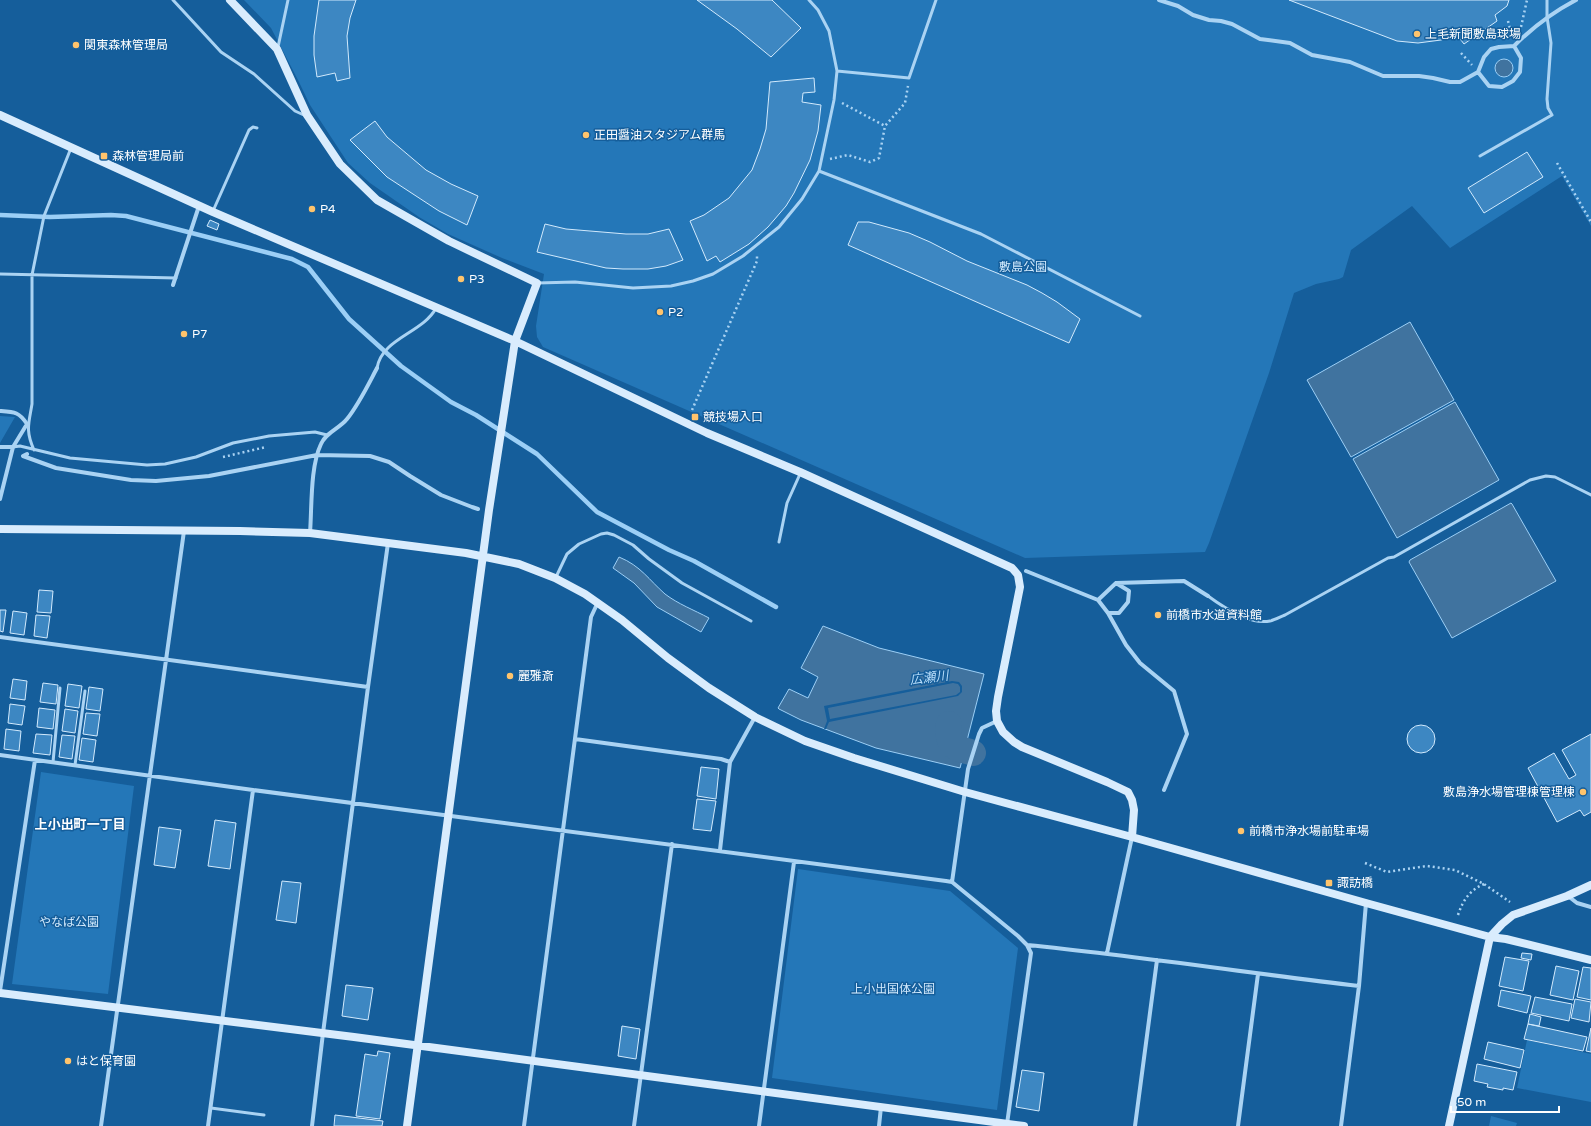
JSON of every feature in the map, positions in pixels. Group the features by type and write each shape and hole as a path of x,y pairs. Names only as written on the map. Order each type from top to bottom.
{"street":[{"path":"230,0 277,49 307,115 340,164 377,200 449,241 537,283 514,341 448,814 407,1126"},
{"path":"1159,0 1178,6 1193,15 1209,20 1232,24 1260,39 1290,44 1312,55 1350,62 1383,76 1418,76 1443,81 1460,82 1478,72 1484,57 1491,50 1499,47 1514,46 1547,17 1576,0"},
{"path":"1478,72 1489,86 1502,87 1513,81 1520,72 1521,58 1514,46"},
{"path":"0,115 198,206 514,341 707,434 800,472 1005,564 1016,571 1019,580 1019,593 998,697 996,711 997,721 1008,737 1022,747 1128,792 1132,800 1134,810 1132,837 1107,953"},
{"path":"173,286 198,206"},
{"path":"310,533 315,465 321,442 327,435 340,426 349,417 377,368"},
{"path":"0,411 15,412 21,415 27,424 13,447 0,499"},
{"path":"0,447 13,447"},
{"path":"27,454 23,456 56,468 131,480 156,481 209,476 317,454 370,456 390,462 410,476 441,494 478,509"},
{"path":"0,529 310,533 484,556 519,564 555,578 598,602 668,658 709,688 755,717 828,749 965,792 1366,903 1490,937 1506,939 1591,960"},
{"path":"101,1126 116,1007 184,531"},
{"path":"312,1126 353,802 388,543"},
{"path":"1026,571 1098,600 1108,613 1126,645 1140,663 1174,691 1187,734 1164,790"},
{"path":"1098,600 1116,583 1184,581 1208,596"},
{"path":"1108,613 1119,614 1128,602 1129,591 1116,583"},
{"path":"524,1126 591,617 598,602"},
{"path":"0,636 368,687"},
{"path":"720,850 730,762 755,717"},
{"path":"952,882 968,769 982,728 997,721"},
{"path":"575,739 722,759 730,762"},
{"path":"0,755 253,790 448,814 720,850 794,862 952,882 1018,936 1027,945 1031,953 1007,1125"},
{"path":"35,760 0,992 533,1060 881,1106 1007,1125 1024,1126"},
{"path":"208,1126 253,790"},
{"path":"634,1126 672,844"},
{"path":"759,1126 794,862"},
{"path":"1449,1126 1490,937 1513,915 1567,896 1591,885"},
{"path":"1567,896 1577,903 1591,907"},
{"path":"1341,1126 1359,986 1366,903"},
{"path":"1027,945 1107,953 1258,974 1359,986"},
{"path":"1135,1126 1157,960"},
{"path":"1238,1126 1258,974"},
{"path":"879,1126 881,1106"}],"lane":[{"path":"173,0 221,52 254,74 295,111 307,115"},
{"path":"277,49 282,33 288,0"},
{"path":"537,283 574,282 633,288 671,286 693,281 713,274 743,256 779,228 802,199 819,171 834,100 837,71 829,31 818,10 809,0"},
{"path":"837,71 909,78 936,0"},
{"path":"1480,156 1552,115 1548,108 1546,99 1552,43 1547,17 1547,0"},
{"path":"212,212 249,130 253,127 257,128"},
{"path":"34,450 30,440 27,424 32,404 32,275 44,216 72,147"},
{"path":"819,171 981,234 1140,316"},
{"path":"0,274 176,278"},
{"path":"377,368 378,363 395,342 430,319 436,307"},
{"path":"13,447 20,446 70,458 146,465 165,464 196,457 233,443 269,436 316,432 327,435"},
{"path":"779,542 787,504 800,472"},
{"path":"1208,596 1244,617 1263,622 1271,621 1285,615 1388,558 1394,557 1530,480 1546,476 1555,476 1591,495"},
{"path":"555,578 567,554 576,546 601,534 614,535 633,545 682,583 751,621"},
{"path":"52,762 60,688"},
{"path":"75,766 85,691"},
{"path":"211,1108 264,1114"}],"path":[{"path":"1514,46 1523,20 1527,0"},
{"path":"1508,21 1514,46"},
{"path":"1461,53 1478,72"},
{"path":"821,163 833,157 848,155 870,162 879,158 884,126 905,103 909,78"},
{"path":"834,100 884,126"},
{"path":"1557,163 1591,222"},
{"path":"692,410 757,261 757,254 754,248"},
{"path":"1365,863 1387,872 1427,866 1455,870 1484,884 1510,902"},
{"path":"1458,915 1462,902 1475,888 1484,884"}],"green space":[{"name":"敷島公園","path":"244,0 1591,0 1591,226 1562,176 1450,248 1412,206 1351,250 1343,277 1316,284 1294,293 1269,373 1205,552 1025,558 543,347 537,337 536,326 544,274 502,258 448,234 419,217 370,183 348,163 310,105 271,28"},
{"path":"0,416 15,417 0,443"},
{"name":"やなば公園","path":"41,772 134,786 108,994 12,984"},
{"name":"上小出国体公園","path":"798,869 950,891 1018,948 997,1110 772,1078"},
{"path":"1527,1040 1591,1054 1591,1102 1517,1088"},
{"path":"1491,1116 1517,1123 1516,1126 1489,1126"}],"water":[{"path":"1504,59 1510,62 1513,68 1510,74 1504,77 1498,74 1495,68 1498,62"},
{"path":"1410,322 1454,400 1351,457 1307,380"},
{"path":"1455,402 1499,480 1397,538 1353,459"},
{"path":"1511,503 1556,581 1452,638 1409,562 1410,560"},
{"path":"619,557 639,569 670,598 709,618 701,632 657,607 634,583 613,568"},
{"path":"823,626 879,648 984,674 960,768 876,748 801,720 778,708 789,689 808,698 818,677 801,668"}],"pier":[{"path":"952,681 959,682 962,686 962,692 958,696 829,722 826,729 824,729 827,721 824,706","holes":["953,683 958,684 960,687 960,692 956,695 830,719 828,708"]}],"building":[{"path":"319,0 356,0 350,18 347,36 350,78 337,81 335,73 317,77 314,55 314,36"},
{"path":"697,0 772,0 801,28 771,57 737,29"},
{"name":"上毛新聞敷島球場","path":"1289,0 1509,0 1507,6 1495,15 1497,21 1464,44 1457,35 1441,40 1418,43 1397,41"},
{"path":"814,78 815,92 803,93 802,102 821,105 818,131 810,160 794,193 786,206 768,227 749,244 720,262 716,256 707,261 690,221 704,215 729,198 752,170 766,129 770,82"},
{"path":"375,121 387,137 426,170 451,184 478,196 467,225 439,211 387,177 350,140"},
{"path":"1527,152 1543,177 1484,213 1468,188"},
{"path":"210,220 219,224 217,230 207,226"},
{"path":"858,222 869,222 909,233 967,261 1027,285 1042,293 1080,319 1069,343 848,245"},
{"path":"545,224 566,229 626,234 648,234 669,229 683,260 666,266 648,269 623,269 606,268 537,252"},
{"path":"39,590 53,591 51,613 37,612"},
{"path":"0,610 6,610 3,632 0,631"},
{"path":"13,611 27,613 24,635 10,633"},
{"path":"36,615 50,616 47,638 34,636"},
{"path":"13,679 27,681 25,700 10,698"},
{"path":"43,683 58,685 56,704 40,702"},
{"path":"68,684 82,686 79,708 65,706"},
{"path":"89,687 103,689 100,711 86,709"},
{"path":"10,704 25,706 22,725 8,723"},
{"path":"39,708 55,710 53,729 37,727"},
{"path":"65,709 78,711 75,733 62,731"},
{"path":"86,713 100,714 97,736 83,734"},
{"path":"1421,725 1427,726 1431,729 1434,733 1434,745 1431,749 1427,752 1421,753 1415,752 1411,749 1408,745 1407,739 1408,733 1411,729 1415,726"},
{"path":"6,729 21,731 19,751 4,749"},
{"path":"36,734 52,735 50,755 33,753"},
{"path":"1591,734 1591,812 1584,816 1580,810 1557,822 1528,768 1554,753 1569,779 1576,775 1562,750"},
{"path":"62,735 75,736 72,759 59,757"},
{"path":"82,738 96,740 93,762 79,760"},
{"path":"701,767 719,769 716,799 697,796"},
{"path":"697,799 716,801 711,831 693,829"},
{"path":"215,820 236,823 230,869 208,866"},
{"path":"159,827 181,830 175,868 154,865"},
{"path":"282,881 301,883 296,923 276,920"},
{"path":"1522,953 1532,954 1531,960 1521,958"},
{"path":"1505,957 1529,961 1523,991 1499,986"},
{"path":"1556,966 1579,971 1573,1000 1550,995"},
{"path":"1583,967 1591,968 1591,1000 1577,997"},
{"path":"346,985 373,988 368,1020 342,1016"},
{"path":"1501,990 1531,996 1527,1013 1498,1006"},
{"path":"1535,997 1572,1004 1569,1021 1531,1013"},
{"path":"1575,999 1591,1002 1589,1022 1571,1018"},
{"path":"1530,1014 1541,1017 1539,1026 1528,1024"},
{"path":"1528,1024 1587,1037 1583,1051 1524,1039"},
{"path":"622,1026 640,1029 636,1059 618,1056"},
{"path":"1591,1028 1591,1052 1586,1051"},
{"path":"1488,1042 1524,1050 1520,1068 1484,1059"},
{"path":"378,1051 390,1053 380,1119 356,1116 365,1054 377,1056"},
{"path":"1477,1064 1517,1072 1513,1090 1487,1087 1488,1084 1474,1081"},
{"path":"1022,1070 1044,1073 1039,1111 1016,1107"},
{"path":"335,1115 383,1121 382,1126 334,1126"}],"waterway":[{"path":"0,215 50,217 126,216 292,259 308,267 349,319 401,366 451,402 476,415 537,454 597,512 669,550 694,561 776,607"},
{"name":"広瀬川","path":"949,724 948,734 954,746 973,753"}],"place":[{"name":"上毛新聞敷島球場","path":"1417,34"},
{"name":"関東森林管理局","path":"76,45"},
{"name":"正田醤油スタジアム群馬","path":"586,135"},
{"name":"森林管理局前","path":"104,156"},
{"name":"P4","path":"312,209"},
{"name":"P3","path":"461,279"},
{"name":"P2","path":"660,312"},
{"name":"P7","path":"184,334"},
{"name":"競技場入口","path":"695,417"},
{"name":"前橋市水道資料館","path":"1158,615"},
{"name":"麗雅斎","path":"510,676"},
{"name":"敷島浄水場管理棟管理棟","path":"1583,792"},
{"name":"前橋市浄水場前駐車場","path":"1241,831"},
{"name":"諏訪橋","path":"1329,883"},
{"name":"はと保育園","path":"68,1061"}],"district":[{"name":"上小出町一丁目","path":"80,825"}]}
